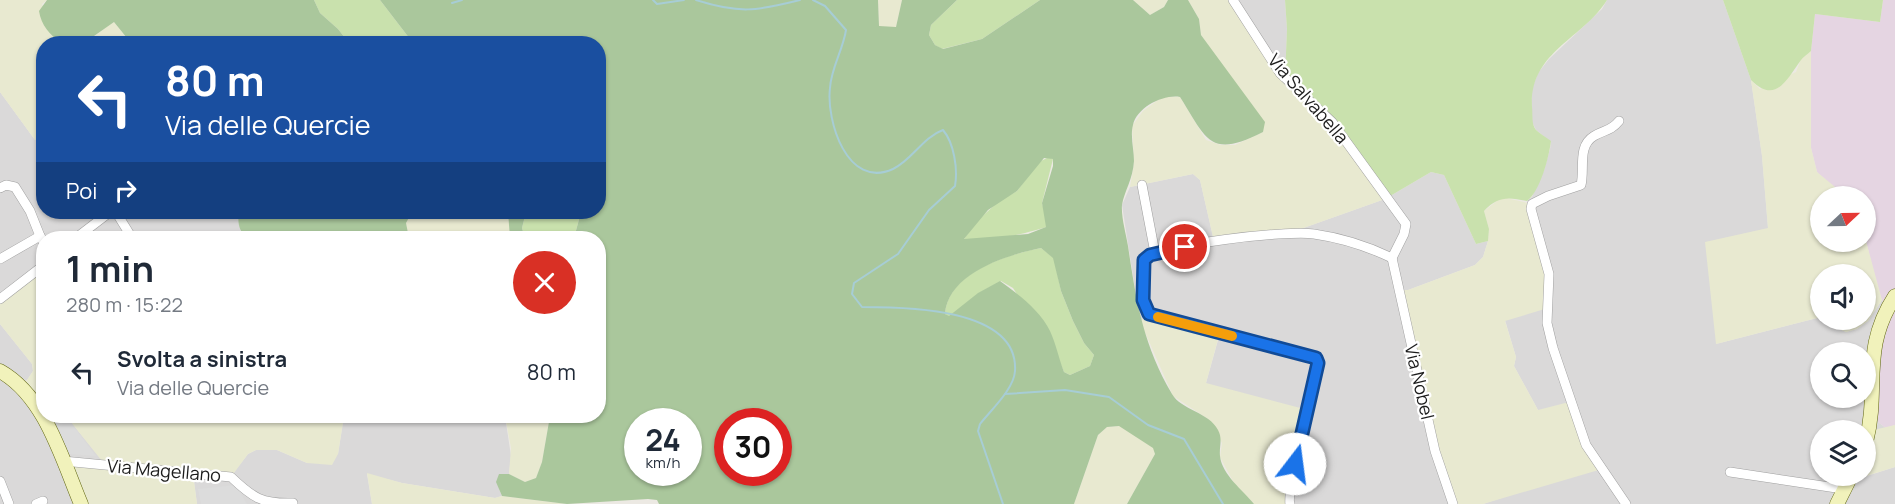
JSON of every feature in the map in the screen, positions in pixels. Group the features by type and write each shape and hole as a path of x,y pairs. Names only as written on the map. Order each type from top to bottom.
{"street":[{"name":"Via Salvabella","path":"1233,0 1280,73 1332,122 1385,199 1399,212 1406,224 1404,234 1392,258"},
{"path":"1619,122 1613,128 1589,139 1585,145 1581,185 1540,199 1532,204 1531,209 1549,274 1547,323 1553,348 1586,445 1626,504"},
{"path":"1142,185 1155,253"},
{"path":"0,188 15,187 30,211 39,231"},
{"path":"85,231 101,219"},
{"path":"1290,504 1288,498 1318,363 1316,358 1149,314 1143,300 1144,260 1155,253 1250,238 1310,233 1350,241 1392,258"},
{"path":"0,259 36,242"},
{"name":"Via Nobel","path":"1392,258 1435,452 1453,504"},
{"path":"0,299 36,271"},
{"path":"1868,420 1873,347 1878,327 1895,296"},
{"path":"0,371 19,385 36,407"},
{"path":"44,423 81,504"},
{"name":"Via Magellano","path":"63,461 231,477 249,494 268,503 293,503"},
{"path":"1730,472 1843,489"},
{"path":"0,482 9,504"},
{"path":"1837,504 1845,486"}],"shaded area":[{"path":"1233,0 1285,0 1287,29 1285,77"},
{"path":"1607,0 1723,0 1751,80 1762,156 1768,228 1716,344 1810,320 1810,330 1846,332 1876,330 1876,309 1882,300 1887,309 1886,334 1882,344 1878,422 1886,428 1876,430 1876,420 1810,420 1810,486 1876,486 1876,473 1895,467 1895,504 1483,504 1528,489 1538,410 1514,366 1516,357 1505,320 1532,204 1527,201 1532,197 1544,170 1550,149 1551,142 1536,130 1532,122 1531,91 1538,73 1549,59 1602,9"},
{"path":"1883,0 1895,0 1895,425 1886,428 1878,422 1878,392 1887,309 1876,282 1876,264 1872,264 1869,252 1876,252 1876,186 1832,186 1817,172 1811,148 1811,51 1815,14 1880,22"},
{"path":"0,92 36,139 36,219 240,219 241,231 36,231 36,271 0,299"},
{"path":"1431,172 1444,175 1476,244 1488,241 1483,257 1475,265 1408,290 1398,290 1453,504 1290,504 1206,383 1220,333 1149,314 1140,321 1122,205 1130,187 1193,174 1200,180 1213,237 1295,231 1385,199"},
{"path":"0,324 32,364 33,371 27,380 20,384 36,406 36,423 72,423 107,466 81,504 0,504"},
{"path":"51,423 71,423 96,456 68,454"},
{"path":"343,423 506,423 511,456 509,474 499,474 499,489 502,496 495,498 402,483 367,474 372,504 197,504 193,474 230,477 248,454 256,450 277,450 307,463 338,454"},
{"path":"236,485 247,504 201,504 198,489"}],"green space":[{"path":"0,0 47,0 42,4 54,36 36,36 35,140 0,92"},
{"path":"47,0 314,0 320,13 344,36 125,36 114,22 94,36 52,36 42,21 39,11"},
{"path":"314,0 380,0 408,36 344,36 320,13"},
{"path":"380,0 878,0 879,26 896,27 902,0 957,0 931,25 929,35 935,45 943,49 982,39 1040,0 1133,0 1150,15 1164,7 1168,0 1188,0 1199,19 1201,35 1265,122 1263,132 1231,144 1221,144 1212,141 1204,134 1180,97 1159,100 1145,107 1133,125 1133,168 1123,200 1122,215 1142,322 1162,376 1176,399 1214,424 1220,437 1220,456 1225,470 1254,504 1127,504 1155,454 1153,448 1119,426 1107,427 1098,435 1074,504 659,504 657,500 648,499 567,504 502,496 496,482 499,474 509,474 525,482 536,478 542,462 549,423 606,423 606,231 576,231 579,219 606,219 606,36 408,36","holes":["1044,158 1053,159 1042,203 1046,227 1028,234 964,239 988,210 1017,191","1041,248 1053,258 1061,291 1073,321 1084,343 1094,355 1090,366 1070,375 1064,372 1046,323 1035,309 1000,281 978,293 949,316 945,314 956,287 981,268 1012,255"]},
{"path":"878,0 902,0 896,27 879,27"},
{"path":"957,0 1040,0 982,39 942,49 935,45 929,35 931,25"},
{"path":"1133,0 1168,0 1164,7 1150,15"},
{"path":"1188,0 1233,0 1280,73 1332,122 1385,199 1295,231 1213,237 1200,180 1193,174 1130,187 1134,163 1132,126 1143,111 1162,97 1180,97 1206,140 1221,145 1235,145 1263,132 1201,35 1199,19"},
{"path":"1285,0 1607,0 1597,14 1548,59 1533,88 1534,128 1551,141 1546,165 1536,190 1527,201 1504,199 1489,206 1484,211 1489,229 1488,241 1476,244 1444,175 1431,172 1385,199 1332,122 1285,77 1287,29"},
{"path":"1723,0 1883,0 1880,22 1815,14 1811,51 1786,81 1774,90 1767,90 1751,80"},
{"path":"114,22 125,36 95,36"},
{"path":"1811,51 1811,148 1817,172 1834,186 1810,186 1810,252 1869,252 1872,264 1810,264 1810,320 1716,344 1705,242 1768,228 1762,156 1751,80 1760,89 1796,72 1801,59"},
{"path":"1049,157 1053,159 1042,203 1048,225 1046,227 992,239 964,239 977,221 998,202 1017,191 1039,162"},
{"path":"1502,197 1532,204 1549,274 1548,308 1505,321 1516,357 1514,366 1538,410 1573,401 1580,425 1602,469 1483,504 1453,504 1397,290 1408,290 1475,265 1483,257 1488,241 1489,229 1484,211"},
{"path":"238,219 408,219 406,223 408,231 242,231"},
{"path":"408,219 509,219 509,231 408,231 406,223"},
{"path":"509,219 524,219 523,231 509,231"},
{"path":"524,219 579,219 576,231 523,231"},
{"path":"1041,248 1054,258 1061,291 1073,321 1084,343 1094,355 1090,366 1070,375 1064,372 1058,358 1013,288 1001,281 979,293 949,317 945,314 949,299 956,287 967,277 996,261"},
{"path":"36,271 36,406 19,385 27,380 33,371 32,364 0,324 0,299"},
{"path":"1876,278 1882,300 1876,309"},
{"path":"1149,314 1220,332 1206,383 1308,410 1290,504 1254,504 1235,485 1220,457 1222,443 1208,419 1173,396 1140,321"},
{"path":"72,423 343,423 338,454 332,465 307,463 277,450 256,450 248,454 231,477 193,474 197,504 81,504 63,461 106,466"},
{"path":"506,423 549,423 542,462 536,478 525,482 509,474 511,448"},
{"path":"1895,425 1895,467 1876,473 1876,429"},
{"path":"1120,426 1154,448 1155,454 1127,504 1074,504 1098,435 1107,427"},
{"path":"367,473 402,483 495,498 502,496 567,504 372,504"}],"waterway":[{"path":"452,3 462,0"},
{"path":"653,0 657,4 684,0"},
{"path":"696,0 737,9 759,9 800,0"},
{"path":"813,0 825,6 846,30 832,73 830,102 836,133 852,161 863,170 877,173 900,165 929,138 943,130 950,142 955,164 955,186 929,210 898,254 854,283 852,294 862,307 929,310 979,323 999,334 1011,350 1014,378 996,406 980,424 978,431 1003,504"},
{"path":"1005,394 1065,390 1109,397 1148,425 1184,439 1223,504"}],"slow traffic":[{"path":"1158,317 1232,336"}],"route":[{"path":"1185,247 1168,249 1150,255 1144,260 1143,300 1145,310 1149,314 1176,323 1209,329 1316,358 1318,363 1305,429 1295,464"}]}
